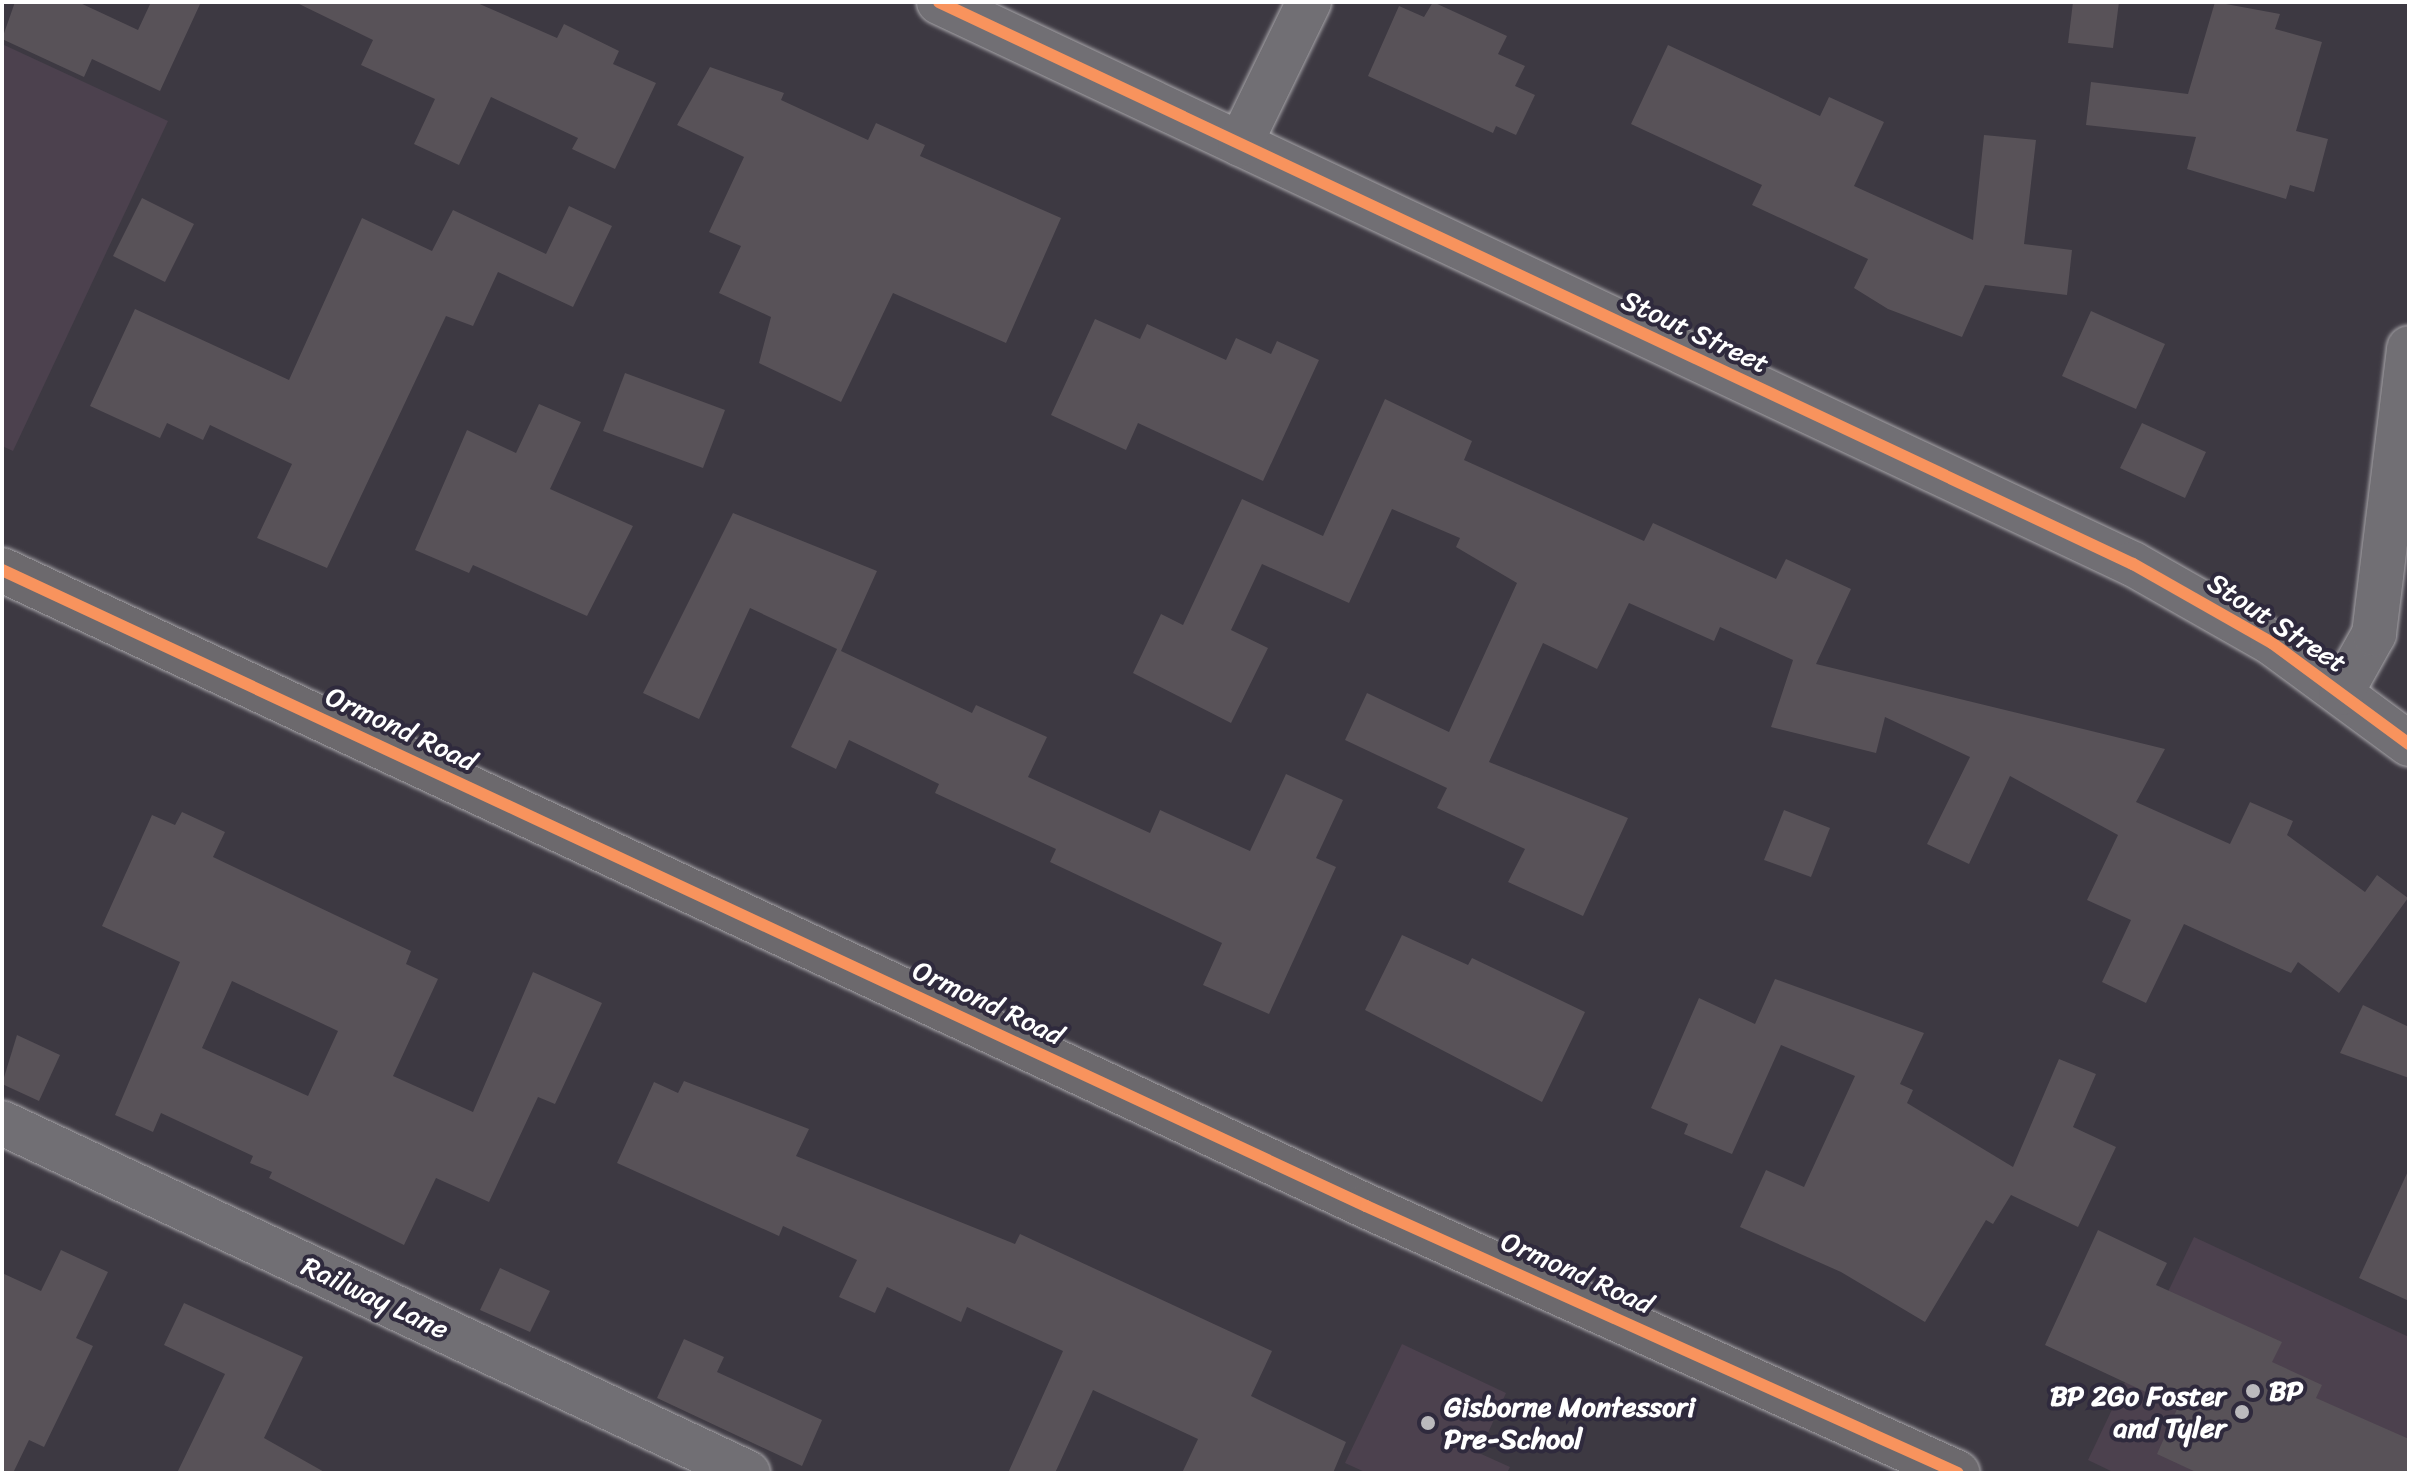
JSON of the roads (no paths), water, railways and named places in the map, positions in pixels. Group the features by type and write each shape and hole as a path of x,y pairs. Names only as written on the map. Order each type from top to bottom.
{"main road":[{"name":"Ormond Road","path":"2,570 1366,1206 1958,1473"}],"street":[{"name":"Stout Street","path":"939,2 2133,564 2219,610 2341,693 2409,744"},
{"path":"1240,144 1309,2"},
{"path":"2341,693 2374,634 2409,348"},
{"name":"Railway Lane","path":"2,1123 748,1473"}],"place":[{"name":"BP","path":"2253,1391"},
{"name":"BP 2Go Foster and Tyler","path":"2242,1412"},
{"name":"Gisborne Montessori Pre-School","path":"1428,1423"}]}
